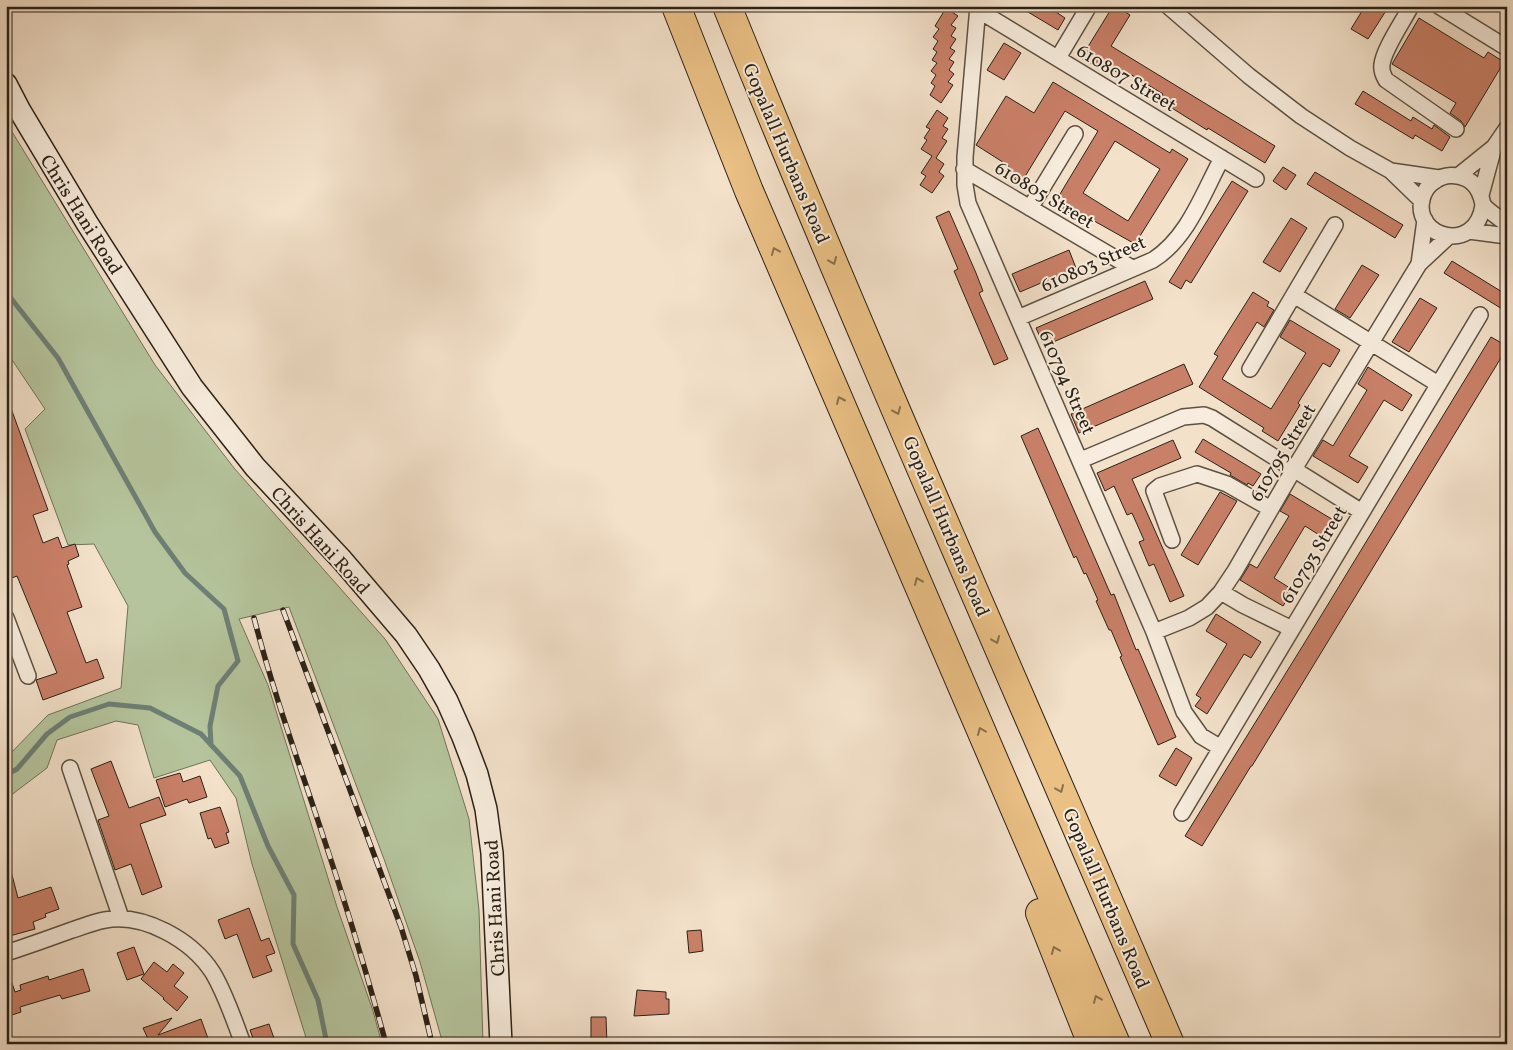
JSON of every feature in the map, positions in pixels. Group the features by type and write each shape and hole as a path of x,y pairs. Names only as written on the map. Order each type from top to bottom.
{"highway":[{"path":"676,6 749,191 1116,1044"},
{"name":"Gopalall Hurbans Road","path":"727,6 777,130 855,313 1170,1044"},
{"path":"1000,776 1008,822 1039,910 1092,1044"}],"street":[{"path":"1058,58 1089,6"},
{"path":"1168,6 1249,76 1301,116 1350,148 1391,171 1422,201"},
{"path":"1411,6 1386,52 1382,63 1382,72 1386,80 1456,128"},
{"path":"1439,6 1507,48"},
{"name":"610807 Street","path":"978,8 1256,178"},
{"name":"610794 Street","path":"978,8 964,169 968,203 1154,632 1184,712 1201,736 1221,748"},
{"name":"Chris Hani Road","path":"6,84 81,214 192,387 255,466 342,560 406,635 429,669 447,701 477,774 486,809 492,853 501,1044"},
{"path":"1458,176 1494,147 1507,128"},
{"path":"1030,208 1075,134"},
{"path":"1438,178 1424,192 1422,211 1425,220 1431,228 1439,233 1459,236 1477,224 1482,215 1482,200 1494,147"},
{"name":"610803 Street","path":"1018,318 1159,256 1176,240 1222,158"},
{"name":"610805 Street","path":"964,169 1132,268"},
{"path":"1391,171 1438,178 1458,176 1468,179 1475,186 1482,200 1507,224"},
{"path":"1419,264 1425,220"},
{"path":"1250,369 1335,225"},
{"path":"1469,231 1507,236"},
{"path":"1419,264 1449,236"},
{"name":"610795 Street","path":"1154,632 1189,618 1207,607 1221,592 1419,264"},
{"path":"1294,295 1438,384"},
{"name":"610793 Street","path":"1182,813 1480,315"},
{"path":"1081,460 1183,417 1204,415 1212,418 1362,512"},
{"path":"1172,540 1154,491 1160,486 1197,474 1227,484 1271,509"},
{"path":"1221,592 1292,629"},
{"path":"6,618 28,676"},
{"path":"70,768 121,918"},
{"path":"6,953 104,920 121,918 164,930 196,954 212,971 222,990 243,1044"}],"green space":[{"path":"6,122 155,365 234,468 385,639 438,719 469,819 479,910 483,1044 443,1044 420,962 384,859 289,607 239,619 268,685 382,1044 308,1044 252,864 236,798 210,760 154,778 138,725 116,721 57,740 47,768 6,799 6,758 48,715 121,688 128,606 94,544 68,545 25,429 45,409 6,351"}],"building":[{"path":"1018,6 1047,6 1065,18 1058,30"},
{"path":"1113,6 1130,15 1111,46 1275,146 1265,163 1159,100 1163,94 1125,71 1122,75 1101,63 1098,68 1081,58"},
{"path":"1365,6 1389,6 1368,39 1351,29"},
{"path":"946,8 958,16 951,25 956,28 951,36 956,39 950,48 955,51 949,59 954,62 949,70 954,74 948,82 953,85 941,103 930,95 935,86 931,83 936,75 931,71 937,63 932,60 937,52 933,49 938,41 933,37 939,29 935,26"},
{"path":"1419,18 1484,58 1488,52 1504,62 1465,127 1461,121 1450,113 1456,103 1392,64"},
{"path":"1004,43 1021,53 1004,80 987,70"},
{"path":"1053,82 1170,153 1172,149 1188,159 1135,244 1073,209 1071,214 1054,204 1098,131 1065,111 1021,183 1004,173 1009,166 976,145 1006,96 1034,113","holes":["1115,141 1160,169 1128,221 1083,193"]},
{"path":"1363,91 1411,121 1413,117 1432,129 1434,125 1450,137 1442,151 1415,135 1413,139 1355,104"},
{"path":"937,110 948,118 943,126 948,129 942,138 947,141 936,158 944,164 939,172 944,176 932,193 920,185 926,176 921,173 932,156 921,149 927,140 924,138 930,129 926,127"},
{"path":"1283,167 1296,175 1286,190 1273,181"},
{"path":"1315,172 1403,225 1395,238 1307,184"},
{"path":"1232,181 1248,191 1191,283 1186,280 1181,289 1169,282"},
{"path":"949,211 983,291 979,293 1008,359 994,365 954,271 958,269 936,217"},
{"path":"1291,218 1307,228 1280,272 1263,262"},
{"path":"1069,250 1076,268 1020,292 1012,274"},
{"path":"1452,261 1507,295 1507,312 1444,273"},
{"path":"1362,265 1379,275 1350,318 1335,309"},
{"path":"1145,281 1153,299 1044,346 1036,328"},
{"path":"1253,292 1269,302 1267,306 1274,310 1264,327 1257,322 1222,379 1271,409 1306,353 1280,337 1290,320 1340,350 1330,367 1323,363 1298,403 1300,405 1278,441 1262,431 1264,428 1199,387 1218,356 1214,354"},
{"path":"1420,298 1437,308 1409,352 1392,342"},
{"path":"1491,337 1507,346 1507,348 1252,766 1202,846 1185,836 1302,647"},
{"path":"1184,364 1193,384 1079,433 1071,414"},
{"path":"1368,367 1412,395 1402,411 1384,400 1349,456 1368,467 1358,483 1313,456 1323,440 1333,446 1367,390 1358,384"},
{"path":"8,400 48,510 33,515 43,543 58,537 62,548 75,544 79,556 68,561 69,564 67,565 82,607 67,612 86,663 97,659 104,678 43,700 36,680 57,673 17,576 9,579 6,572 6,401"},
{"path":"1038,428 1111,595 1114,594 1136,650 1138,649 1176,737 1158,745 1120,657 1122,656 1111,630 1109,630 1096,601 1098,600 1086,573 1084,574 1076,556 1074,558 1021,436"},
{"path":"1203,439 1261,474 1253,486 1248,483 1247,485 1230,475 1231,473 1195,452"},
{"path":"1173,440 1181,458 1132,479 1184,596 1170,602 1154,564 1149,566 1139,542 1144,540 1132,513 1127,515 1114,486 1105,491 1097,473"},
{"path":"1220,492 1237,501 1198,565 1181,555"},
{"path":"1290,494 1335,521 1324,538 1305,526 1274,578 1293,590 1283,606 1240,580 1250,564 1257,568 1289,516 1280,511"},
{"path":"1216,614 1261,642 1251,658 1244,654 1207,714 1195,706 1201,698 1196,695 1227,644 1206,631"},
{"path":"1176,748 1192,758 1176,786 1159,776"},
{"path":"111,761 129,808 159,797 166,815 140,824 162,887 142,895 131,864 115,870 98,820 109,816 91,769"},
{"path":"180,773 183,782 200,776 207,797 189,803 187,799 165,807 156,780"},
{"path":"220,807 229,832 226,833 229,843 215,848 211,838 208,839 200,813"},
{"path":"11,871 18,898 51,887 59,909 45,914 46,917 33,922 35,929 6,937 6,872"},
{"path":"249,908 261,941 269,938 275,953 266,956 272,971 253,978 237,934 225,939 218,920"},
{"path":"701,930 703,951 689,953 687,931"},
{"path":"134,947 144,974 127,980 117,953"},
{"path":"154,962 167,972 173,964 184,973 174,986 188,997 177,1011 141,979"},
{"path":"83,969 90,991 62,999 60,995 20,1007 21,1012 6,1017 6,974 9,974 15,992 21,990 20,985 48,976 49,980"},
{"path":"637,990 666,992 666,999 669,999 669,1014 634,1016"},
{"path":"591,1017 606,1017 607,1044 591,1044"},
{"path":"172,1018 158,1035 201,1019 210,1044 187,1044 185,1040 175,1044 138,1044 148,1039 143,1028"},
{"path":"269,1024 276,1044 255,1044 250,1030"}],"waterway":[{"path":"6,292 58,358 155,532 185,573 224,609 238,661 218,686 210,726 211,745"},
{"path":"6,775 17,769 47,734 70,717 109,704 150,708 201,734 240,776 268,846 294,895 293,944 318,1000 327,1044"}],"railway":[{"path":"283,610 401,927 416,976 432,1044"},
{"path":"254,618 278,700 348,913 386,1044"}]}
